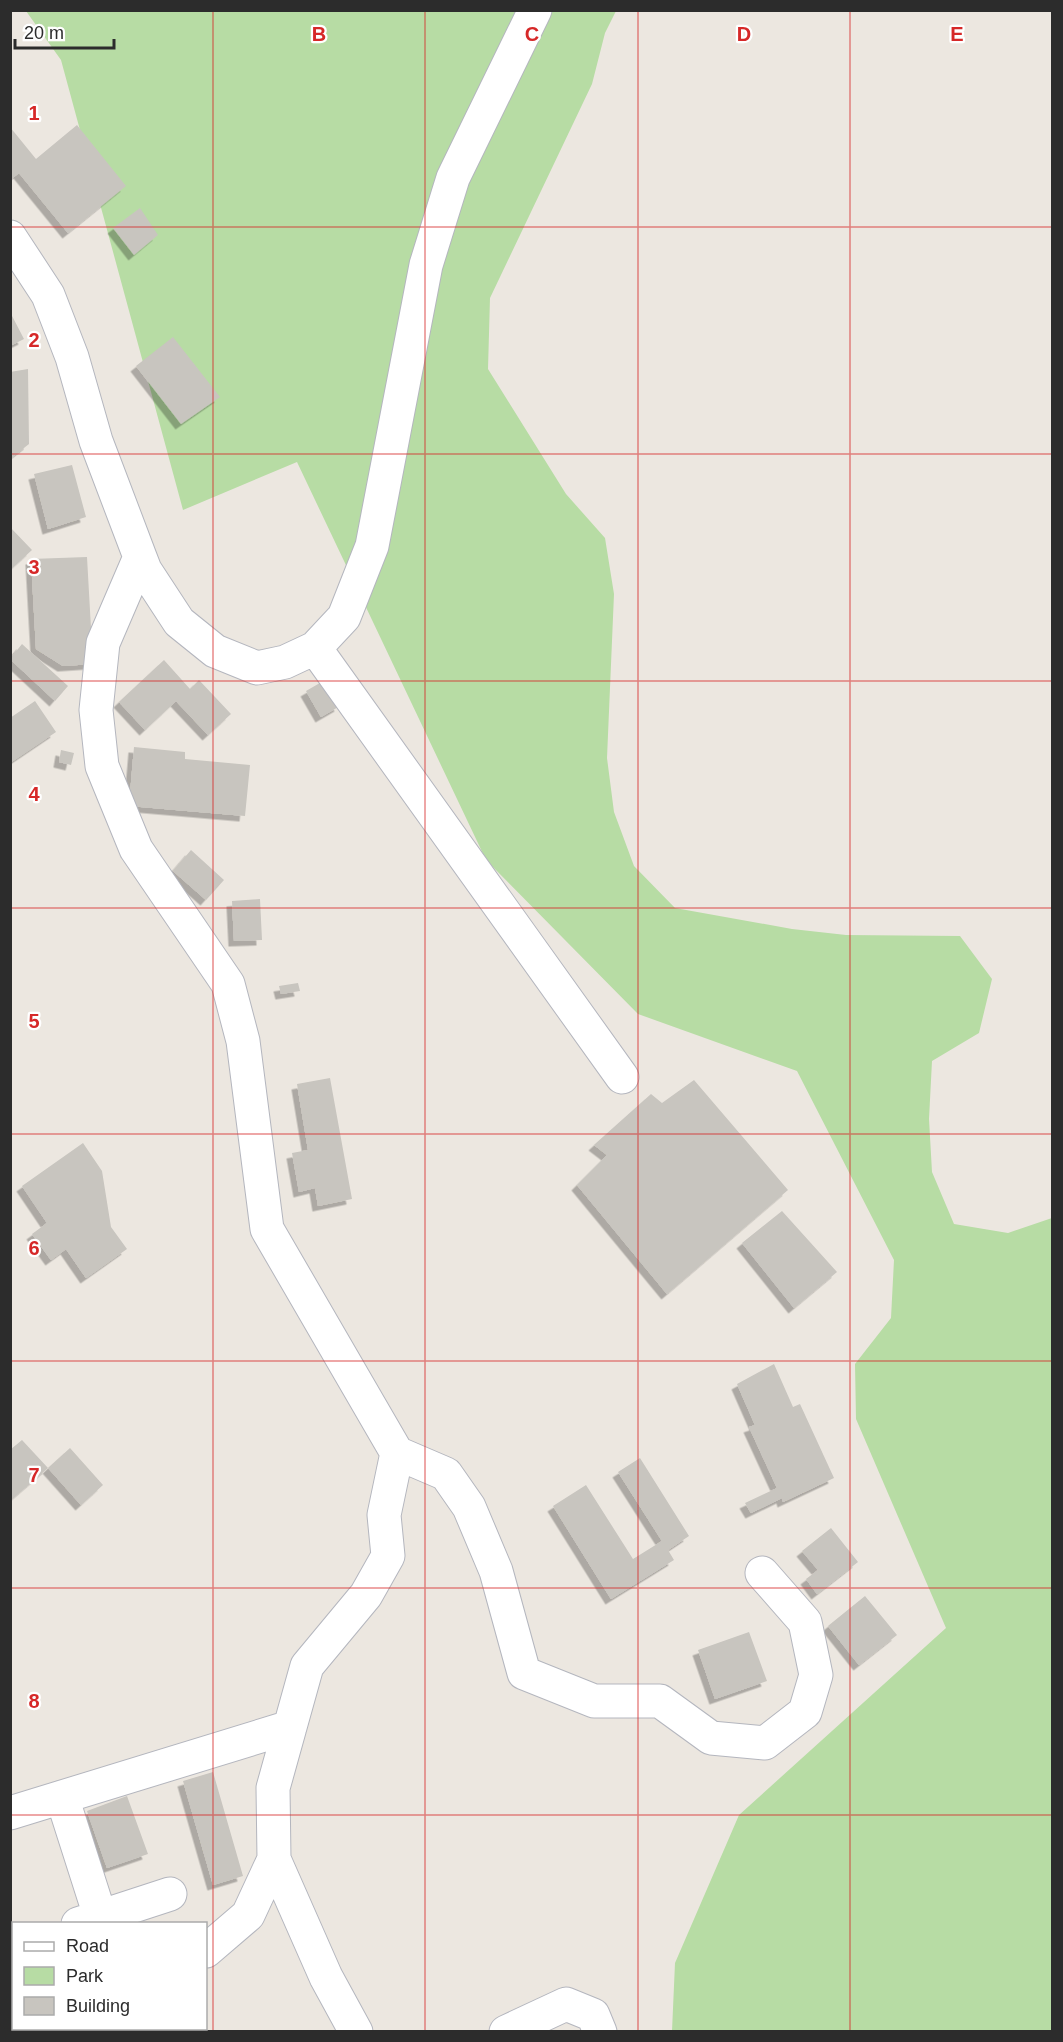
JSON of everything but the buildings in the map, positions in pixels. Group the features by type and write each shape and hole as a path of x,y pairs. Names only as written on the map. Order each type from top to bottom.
{"street":[{"path":"10,237 48,295 72,357 96,441 140,556 146,570 179,622 215,651 256,668 285,662 315,648 344,617 372,546 426,265 453,178 535,10"},
{"path":"140,556 103,643 96,710 102,766 136,849 228,984 243,1041 267,1228 397,1453 446,1474 469,1507 496,1571 524,1673 594,1701 660,1701 711,1738 765,1743 805,1712 816,1675 805,1622 762,1573"},
{"path":"315,648 622,1077"},
{"path":"356,2031 327,1977 274,1859 273,1788 307,1666 366,1595 388,1556 384,1515 397,1453"},
{"path":"10,1813 290,1727"},
{"path":"62,1797 89,1920 170,1894"},
{"path":"207,1950 248,1915 274,1859"},
{"path":"506,2031 566,2004 594,2015 600,2031"}],"green space":[{"path":"26,11 616,11 605,33 592,84 490,298 488,369 566,494 605,538 614,594 607,758 614,812 634,866 675,908 792,929 846,935 960,936 992,979 979,1033 932,1061 929,1119 932,1172 954,1224 1008,1233 1052,1218 1052,2031 672,2031 675,1963 739,1815 946,1628 856,1419 855,1364 891,1318 894,1260 797,1071 638,1014 486,860 297,462 183,510 61,60"}]}
